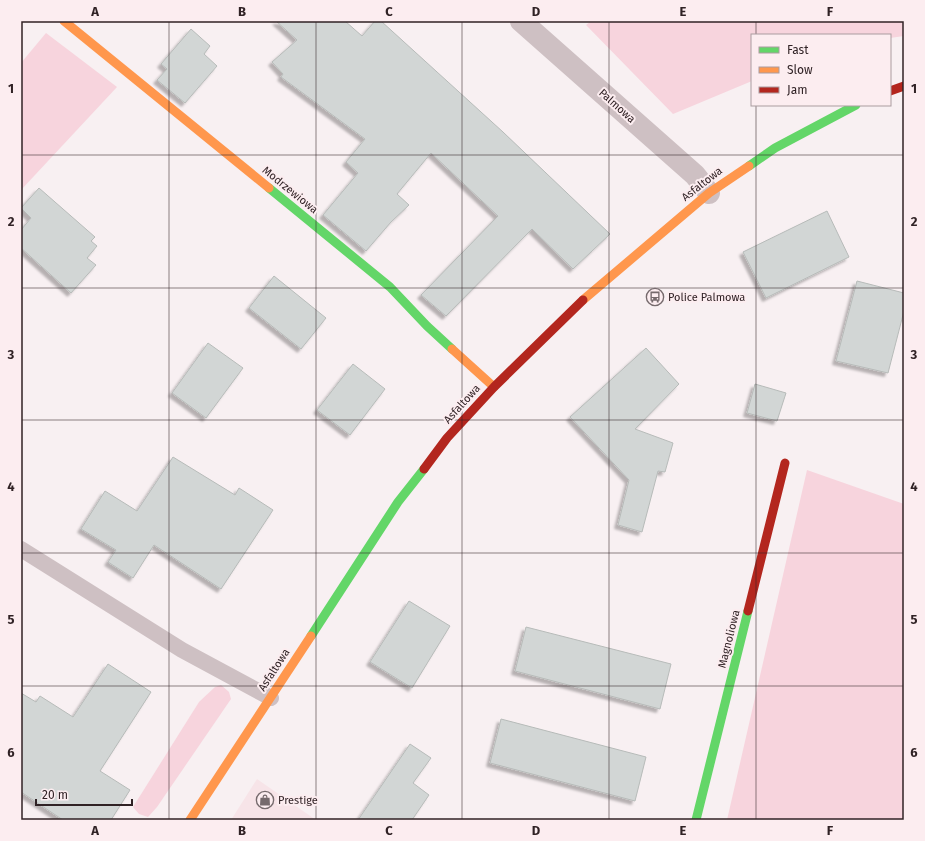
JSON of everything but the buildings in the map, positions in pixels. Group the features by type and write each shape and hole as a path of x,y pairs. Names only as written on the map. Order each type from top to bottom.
{"street":[{"name":"Modrzewiowa","path":"64,21 390,287 427,326 494,387"},
{"name":"Palmowa","path":"521,21 695,175 709,193"},
{"path":"891,91 904,86"},
{"name":"Asfaltowa","path":"190,820 398,502 447,438 494,387 575,307 654,238 709,193 775,148 854,106"},
{"name":"Magnoliowa","path":"696,820 785,463"}],"lane":[{"path":"21,549 182,650 271,698"}],"shaded area":[{"path":"591,21 904,21 904,36 891,38 891,34 751,34 751,81 673,114 586,25"},
{"path":"46,33 117,87 21,190 21,63"},
{"path":"807,470 904,504 904,820 727,820"},
{"path":"221,685 229,692 231,699 157,807 148,817 139,814 133,807 199,702 215,687"},
{"name":"Prestige","path":"257,779 316,820 231,820"}],"traffic: fast":[{"path":"749,166 775,148 854,106"},
{"path":"269,188 390,287 427,326 452,349"},
{"path":"311,636 398,502 424,469"},
{"path":"696,820 748,611"}],"traffic: slow":[{"path":"64,21 269,188"},
{"path":"583,300 709,193 749,166"},
{"path":"452,349 494,387"},
{"path":"190,820 311,636"}],"traffic: jam":[{"path":"891,91 904,86"},
{"path":"424,469 447,438 494,387 583,300"},
{"path":"748,611 785,463"}],"place":[{"name":"Police Palmowa","path":"655,297"},
{"name":"Prestige","path":"265,800"}]}
